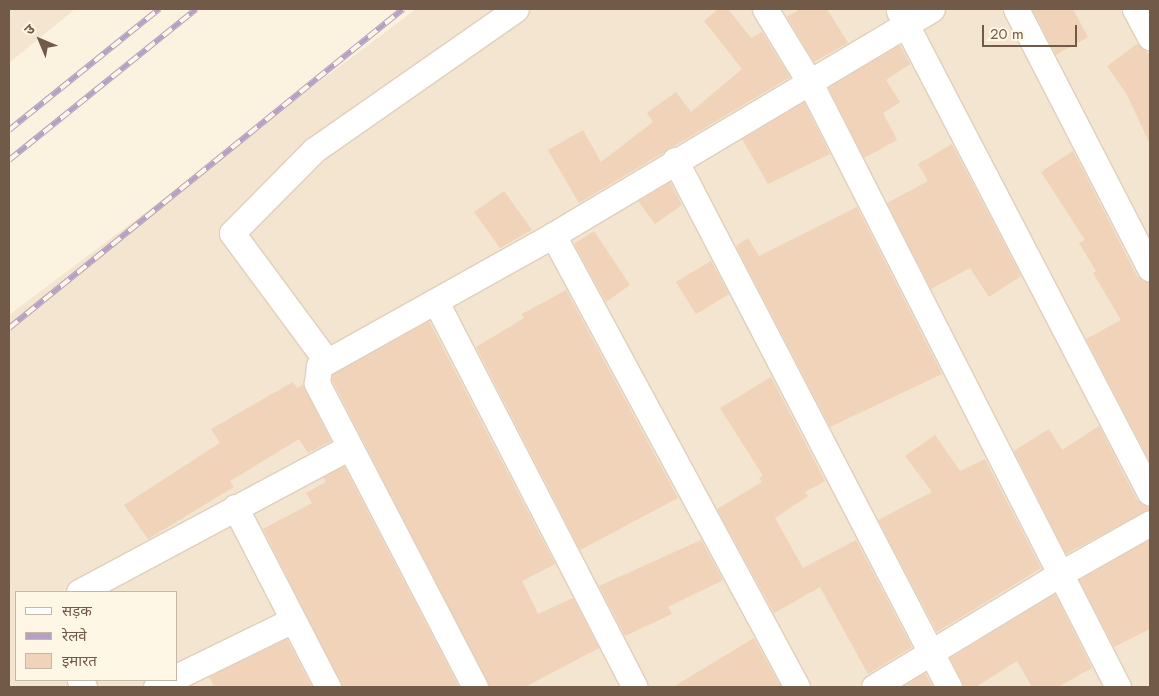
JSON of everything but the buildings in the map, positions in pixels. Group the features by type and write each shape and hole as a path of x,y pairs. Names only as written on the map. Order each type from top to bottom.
{"street":[{"path":"326,360 232,233 314,150 516,9"},
{"path":"765,9 809,81 1118,687"},
{"path":"475,687 349,447 317,383 316,374 326,360 436,302 553,235 809,81 902,17 932,9"},
{"path":"1016,9 1150,269"},
{"path":"1136,9 1150,37"},
{"path":"902,17 1150,493"},
{"path":"675,160 930,653 950,687"},
{"path":"553,235 796,687"},
{"path":"436,302 635,687"},
{"path":"82,591 349,447"},
{"path":"235,507 328,687"},
{"path":"874,687 1060,574 1150,523"},
{"path":"178,676 293,620"},
{"path":"156,687 169,681"}],"shaded area":[{"path":"9,9 75,9 9,63"},
{"path":"416,9 1150,9 1150,687 9,687 9,315"}],"railway":[{"path":"9,130 159,9"},
{"path":"9,160 196,9"},
{"path":"9,328 403,9"}]}
